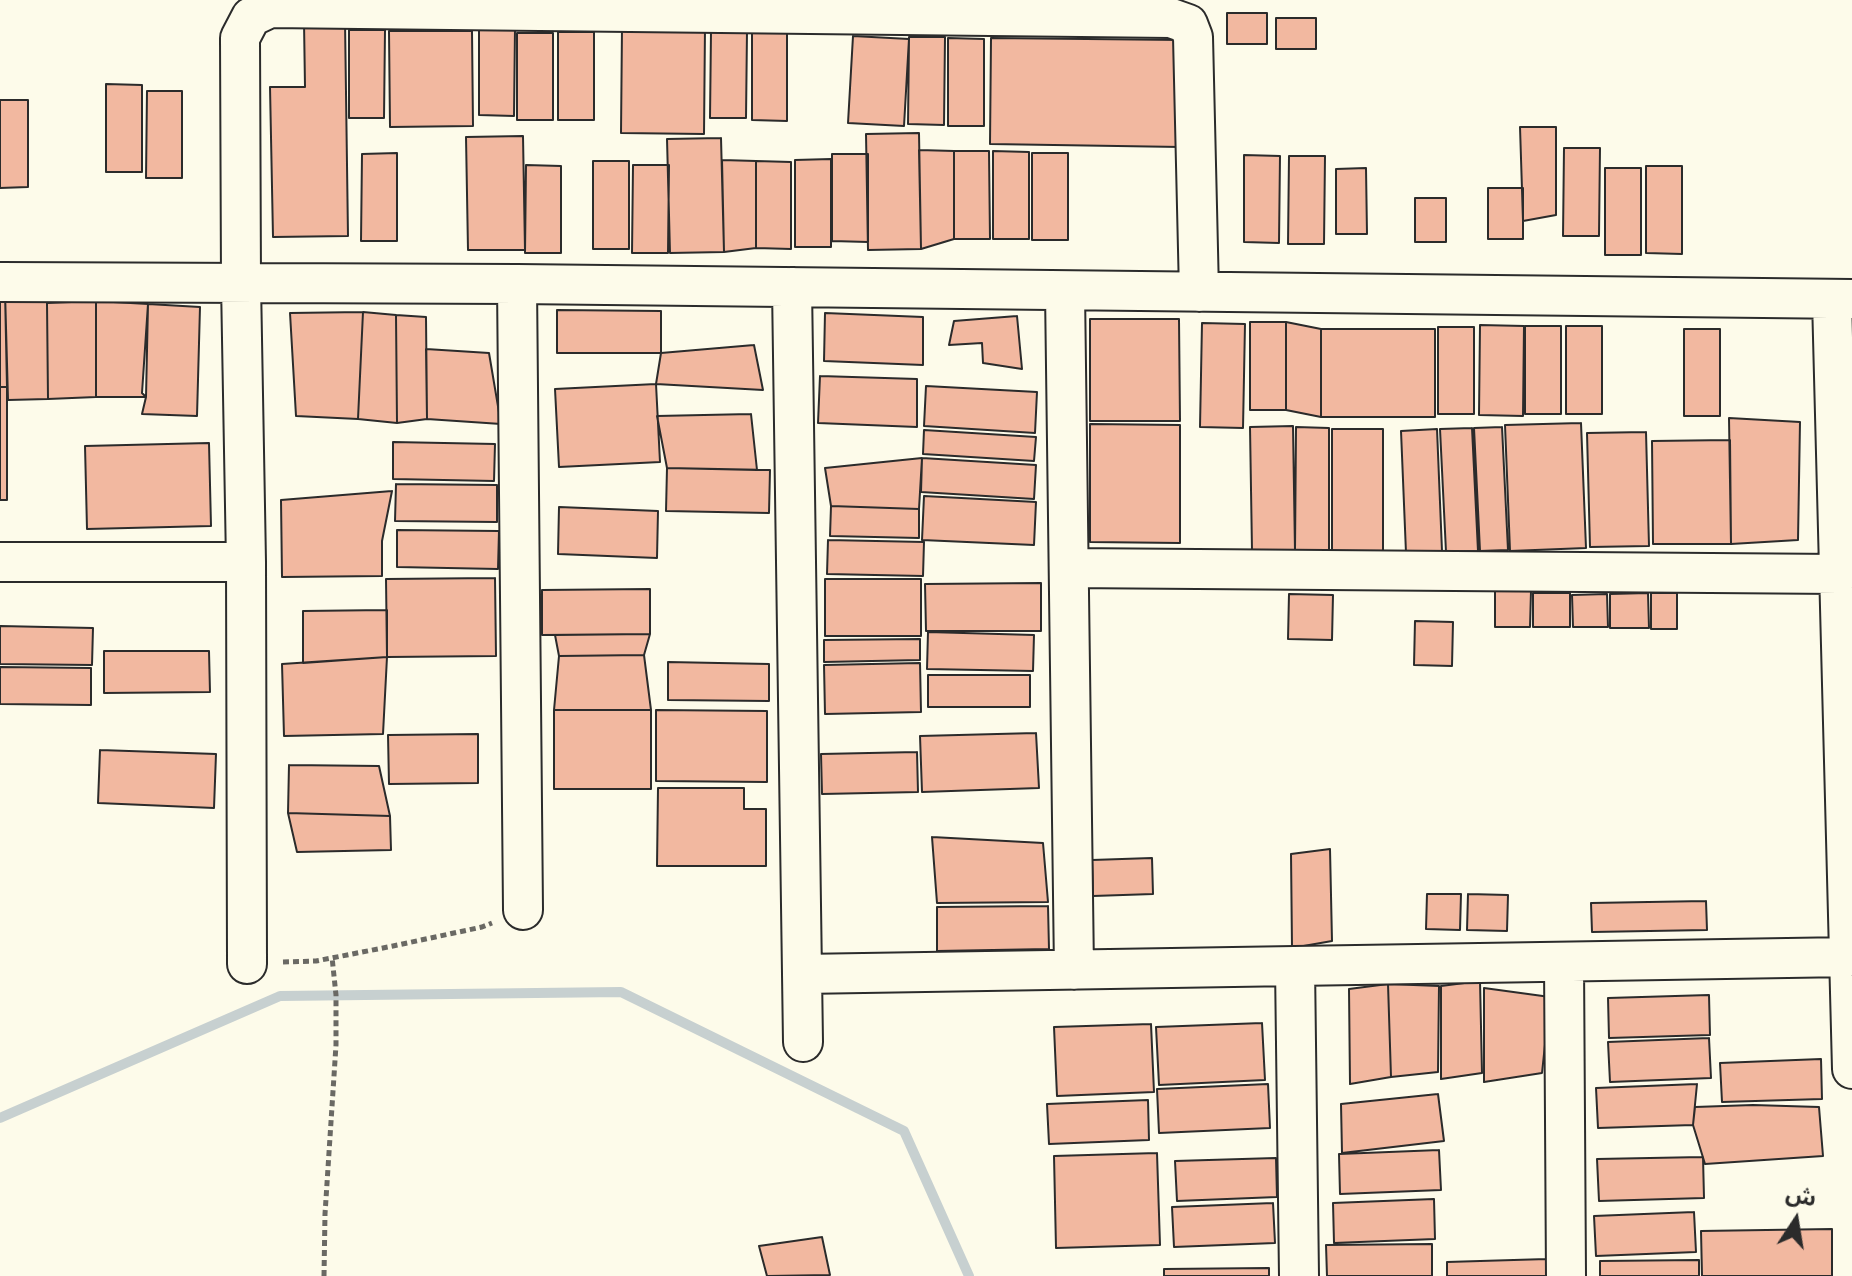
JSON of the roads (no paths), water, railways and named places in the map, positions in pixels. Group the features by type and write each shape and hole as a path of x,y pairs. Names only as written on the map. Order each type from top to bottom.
{"street":[{"path":"247,964 240,38 251,17 270,8 810,7 1171,18 1188,24 1193,37 1199,292"},
{"path":"0,282 517,284 1842,299 1839,574 1852,1069"},
{"path":"517,284 523,910"},
{"path":"792,287 803,1042"},
{"path":"1065,291 1074,970"},
{"path":"0,562 246,562"},
{"path":"1069,568 1839,574"},
{"path":"802,974 1849,957"},
{"path":"1564,962 1566,1276"},
{"path":"1295,966 1299,1276"}],"waterway":[{"path":"0,1118 280,996 621,992 904,1131 969,1276"}]}
